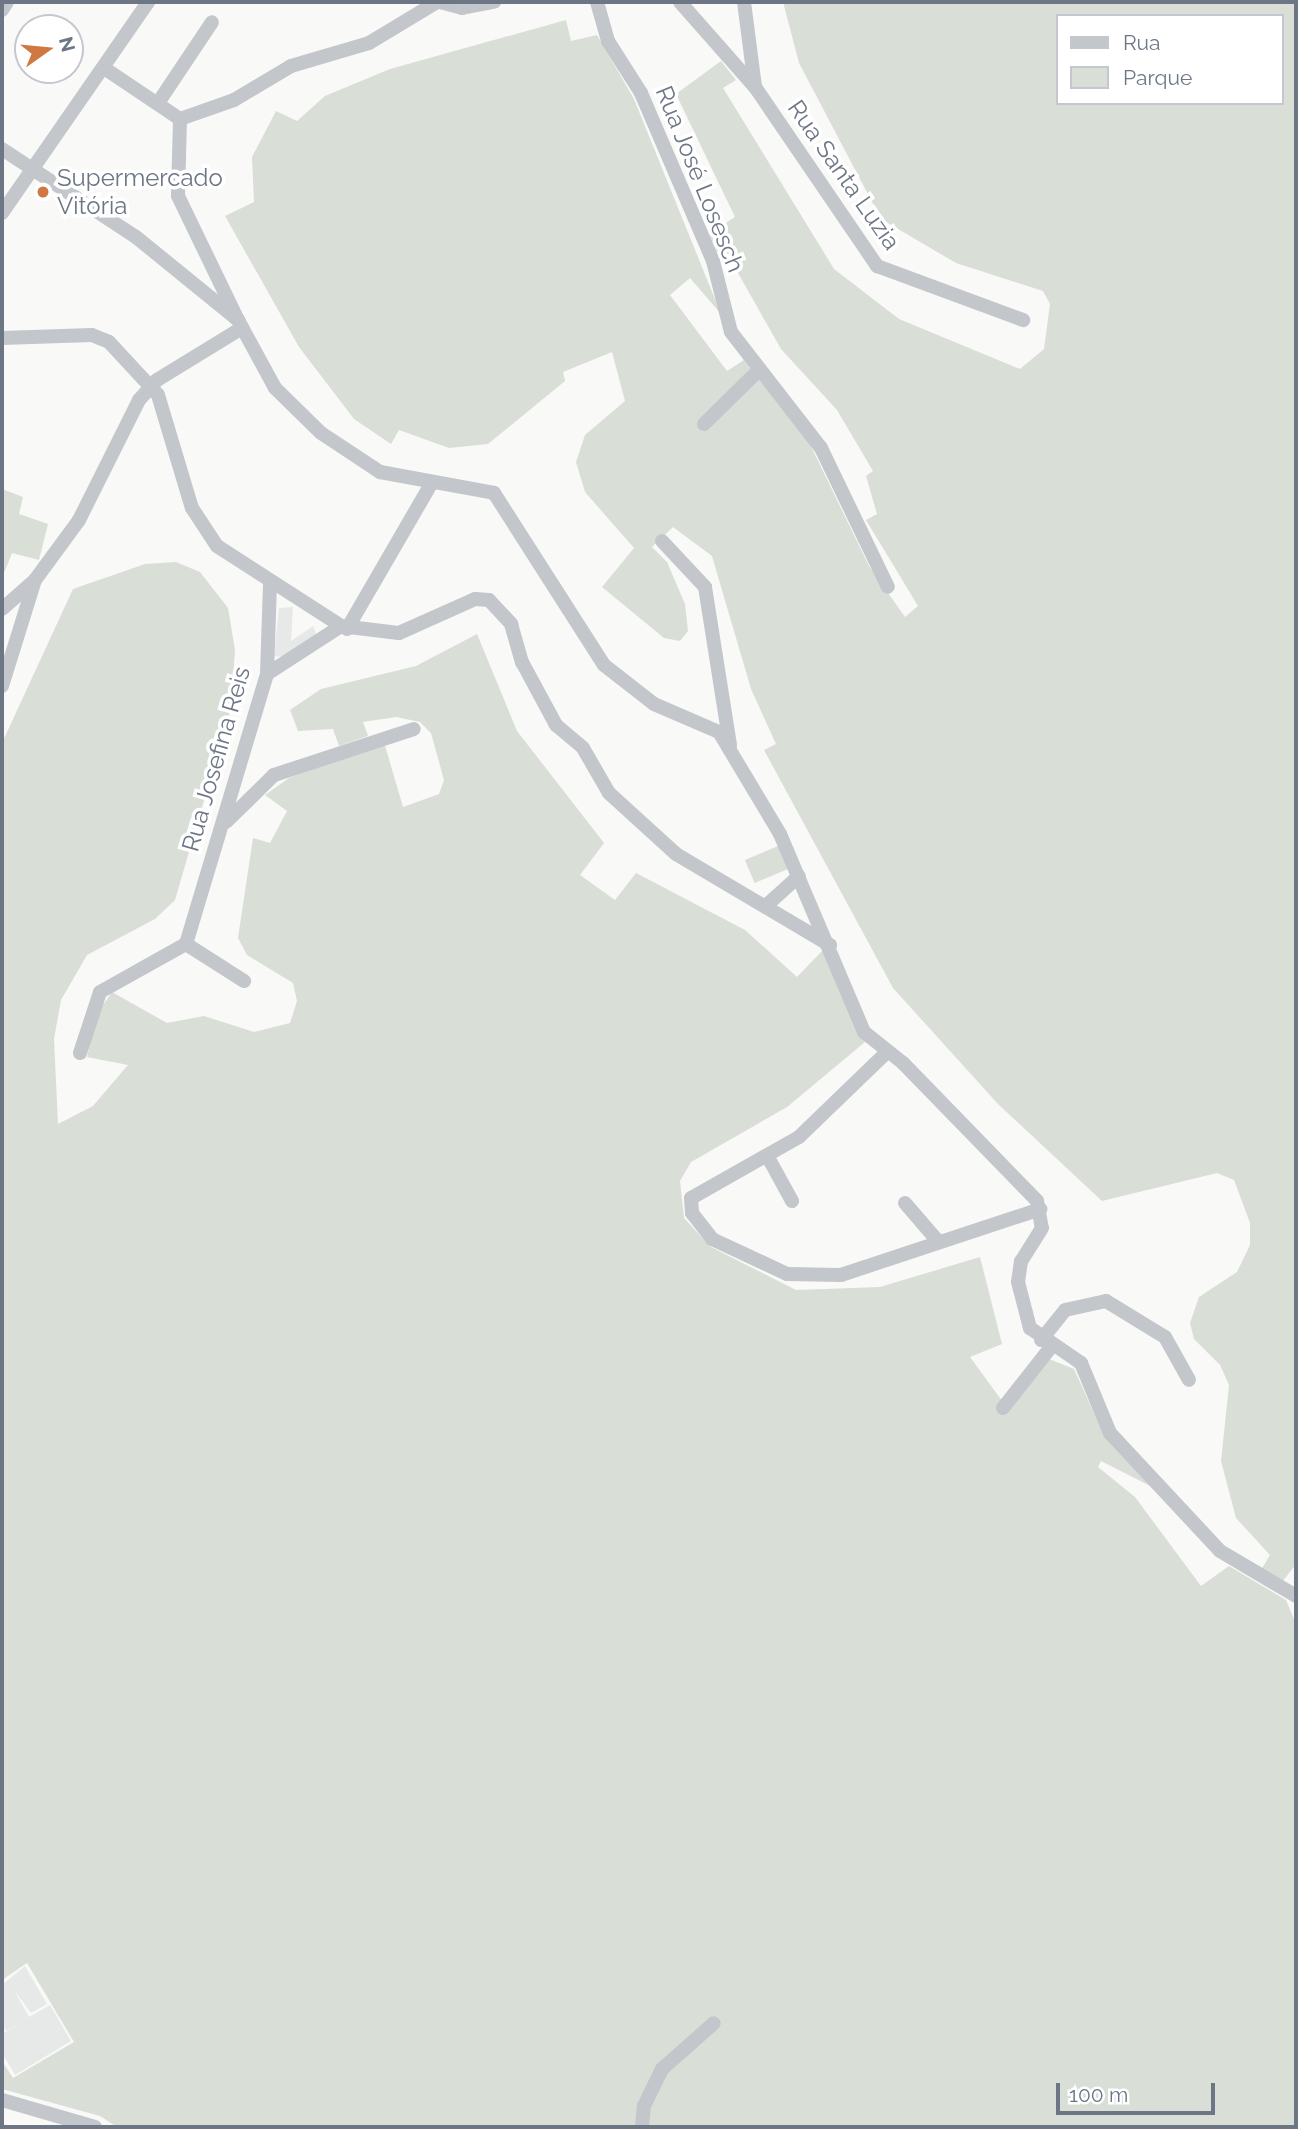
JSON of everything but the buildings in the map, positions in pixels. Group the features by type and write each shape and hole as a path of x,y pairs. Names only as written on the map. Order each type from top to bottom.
{"street":[{"path":"2,10 7,2"},
{"path":"2,213 36,170 148,2"},
{"path":"180,119 234,100 291,66 369,43 439,2 457,8 494,2"},
{"name":"Rua José Losesch","path":"597,2 606,35 641,93 713,261 731,332 758,372 821,448 888,587"},
{"name":"Rua Santa Luzia","path":"680,2 755,87 877,266 1023,320"},
{"path":"744,2 755,87"},
{"path":"159,103 212,22"},
{"path":"104,68 180,119"},
{"path":"180,119 178,196 240,324 275,388 321,433 380,472 430,486 484,489 498,497 604,664 654,704 710,725 730,746 799,876 830,945 863,1030 1031,1192 1040,1209 1042,1228 1021,1261 1018,1282 1026,1318 1046,1344 1085,1368 1110,1433 1220,1551 1288,1593 1296,1609"},
{"path":"2,149 136,237 240,324"},
{"path":"2,609 35,580 79,520 150,386 240,324"},
{"path":"2,338 103,338 150,386 200,524 217,546 270,583 344,628 399,634 475,599 489,600 511,624 522,662 556,725 583,748 609,793 676,854 769,903 830,945"},
{"path":"704,424 758,372"},
{"path":"267,674 344,628 430,486"},
{"path":"662,541 705,587 730,746"},
{"path":"2,686 35,580"},
{"name":"Rua Josefina Reis","path":"186,944 267,674 270,583"},
{"path":"223,825 274,775 414,729"},
{"path":"769,903 799,876"},
{"path":"80,1053 100,992 186,944 244,981"},
{"path":"886,1053 838,1105 769,1159 690,1200 692,1213 716,1243 786,1274 841,1275 936,1239 1040,1209"},
{"path":"769,1159 792,1200"},
{"path":"905,1203 936,1239"},
{"path":"1003,1408 1046,1344 1065,1310 1106,1301 1165,1337 1189,1380"},
{"path":"642,2127 644,2106 662,2069 714,2023"},
{"path":"2,2100 95,2127"}],"shaded area":[{"path":"293,607 291,641 313,626 317,637 286,657 274,656 279,608"},
{"path":"25,1966 47,2004 31,2013 14,1990 29,2017 50,2005 71,2041 15,2075 2,2053 2,2034 20,2023 6,2031 2,2024 2,1985"}],"green space":[{"path":"783,2 1296,2 1296,1564 1283,1581 1261,1570 1270,1555 1236,1518 1221,1461 1229,1385 1220,1365 1194,1339 1190,1323 1199,1297 1237,1272 1250,1245 1250,1223 1234,1180 1217,1173 1102,1201 998,1104 893,988 764,750 776,744 751,689 712,556 673,527 652,547 667,562 685,604 688,631 680,641 664,638 602,587 634,548 585,492 576,462 585,435 625,401 612,352 563,372 565,381 488,444 449,448 399,430 391,444 354,419 299,347 225,216 254,202 252,157 276,111 297,121 325,96 390,69 566,20 571,41 597,35 634,99 721,314 690,278 670,295 727,371 744,360 752,371 698,423 756,376 807,438 869,566 905,617 918,606 866,520 877,514 866,476 873,471 837,410 781,349 725,250 717,251 709,234 735,217 676,94 721,61 736,80 723,88 834,269 899,319 1020,369 1044,349 1050,304 1043,291 956,263 881,219 799,63"},
{"path":"2,489 23,497 19,514 48,524 39,560 12,553 2,578"},
{"path":"176,562 200,572 228,608 235,650 231,708 175,900 155,919 87,955 61,1000 54,1039 58,1124 93,1106 128,1065 87,1057 97,1014 112,992 167,1023 204,1016 254,1032 290,1023 297,1001 293,983 247,955 238,938 253,838 270,843 287,811 265,795 289,778 384,742 403,807 439,794 444,780 431,733 420,722 396,717 363,722 368,736 339,746 333,729 298,731 290,710 321,689 416,666 477,634 517,731 604,843 580,875 615,900 636,873 745,930 797,977 824,949 865,1042 787,1107 691,1162 680,1181 684,1218 711,1247 796,1290 880,1287 980,1257 1002,1344 970,1357 1008,1409 1049,1359 1074,1369 1104,1435 1160,1491 1101,1461 1098,1467 1135,1497 1201,1586 1229,1566 1286,1600 1296,1624 1296,2127 117,2127 100,2116 2,2089 2,2061 13,2078 74,2042 27,1963 2,1980 2,743 73,589 145,564"},
{"path":"778,846 788,869 755,883 745,860"}],"place":[{"name":"Supermercado Vitória","path":"43,192"}]}
